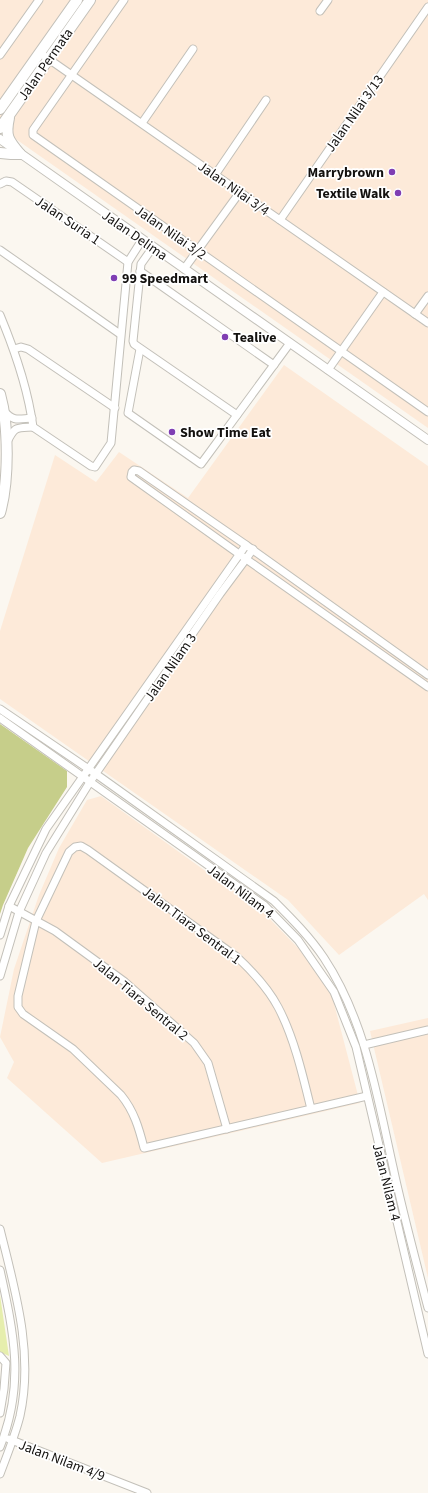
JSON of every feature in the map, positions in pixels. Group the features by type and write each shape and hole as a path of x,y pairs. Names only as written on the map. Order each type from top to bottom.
{"main road":[{"name":"Jalan Permata","path":"0,108 77,0"},
{"name":"Jalan Permata","path":"0,128 90,0"},
{"path":"9,114 7,135 10,142 20,154"},
{"path":"0,153 20,154"},
{"path":"0,394 4,411 6,443 0,513"}],"street":[{"path":"0,55 39,0"},
{"path":"72,74 124,0"},
{"path":"320,11 328,0"},
{"name":"Jalan Nilai 3/13","path":"280,220 428,7"},
{"path":"142,123 193,49"},
{"name":"Jalan Nilai 3/4","path":"40,52 428,324"},
{"name":"Jalan Nilai 3/2","path":"72,74 33,130 33,135 428,412"},
{"path":"215,174 266,100"},
{"name":"Jalan Delima","path":"0,139 428,440"},
{"name":"Jalan Suria 1","path":"3,182 12,182 128,262"},
{"path":"184,269 240,192"},
{"path":"6,443 14,430 18,428 33,427 91,466 95,467 111,443 120,334 128,262 142,240"},
{"path":"153,247 142,262 140,272 133,341 134,344 237,415"},
{"path":"0,250 120,334"},
{"path":"140,272 274,365"},
{"path":"328,370 383,292"},
{"path":"415,314 428,296"},
{"path":"0,315 14,349 25,384 33,427"},
{"path":"140,349 128,413 202,464 290,343"},
{"path":"14,349 21,347 28,349 115,408"},
{"path":"4,411 12,419 16,420 32,418"},
{"path":"428,675 253,549 138,471 134,470 132,472 131,476 428,687"},
{"name":"Jalan Nilam 3","path":"0,935 9,906 46,829 246,545"},
{"name":"Jalan Nilam 3","path":"0,976 20,912 46,853 90,782 220,594 253,549"},
{"name":"Jalan Nilam 4","path":"0,709 89,769 274,901 295,922 324,958 353,1013 364,1045 378,1099 404,1215 428,1308"},
{"name":"Jalan Nilam 4","path":"0,718 264,905 298,940 334,992 356,1047 428,1354"},
{"name":"Jalan Tiara Sentral 1","path":"36,920 71,848 78,846 88,850 176,912 237,958 258,978 272,997 286,1023 305,1083 311,1109"},
{"name":"Jalan Tiara Sentral 2","path":"9,906 55,931 125,982 194,1043 208,1063 227,1129"},
{"path":"36,920 18,996 18,1006 23,1014 73,1049 121,1095 133,1113 144,1148 367,1096"},
{"path":"364,1045 428,1030"},
{"path":"0,1229 18,1304 23,1337 25,1372 20,1416 13,1440 0,1474"},
{"path":"0,1270 14,1338 16,1365 12,1411 8,1425 2,1437 0,1448"},
{"path":"0,1356 6,1362 0,1413"},
{"path":"0,1428 8,1425"},
{"name":"Jalan Nilam 4/9","path":"2,1437 147,1493"}],"shaded area":[{"path":"0,0 428,0 428,428 0,128"},
{"path":"284,365 428,466 428,900 424,894 339,955 288,900 0,699 0,631 55,455 96,482 119,452 188,498"},
{"path":"101,796 264,913 299,949 332,996 360,1103 102,1163 7,1078 14,1062 0,1037 14,969 39,895 59,848 87,800"},
{"path":"428,1018 428,1278 370,1031"}],"green space":[{"path":"0,724 67,771 67,787 28,848 0,914"},
{"path":"0,1295 9,1356 0,1352"}],"place":[{"name":"Marrybrown","path":"392,172"},
{"name":"Textile Walk","path":"398,193"},
{"name":"99 Speedmart","path":"114,278"},
{"name":"Tealive","path":"225,337"},
{"name":"Show Time Eat","path":"172,432"}]}
